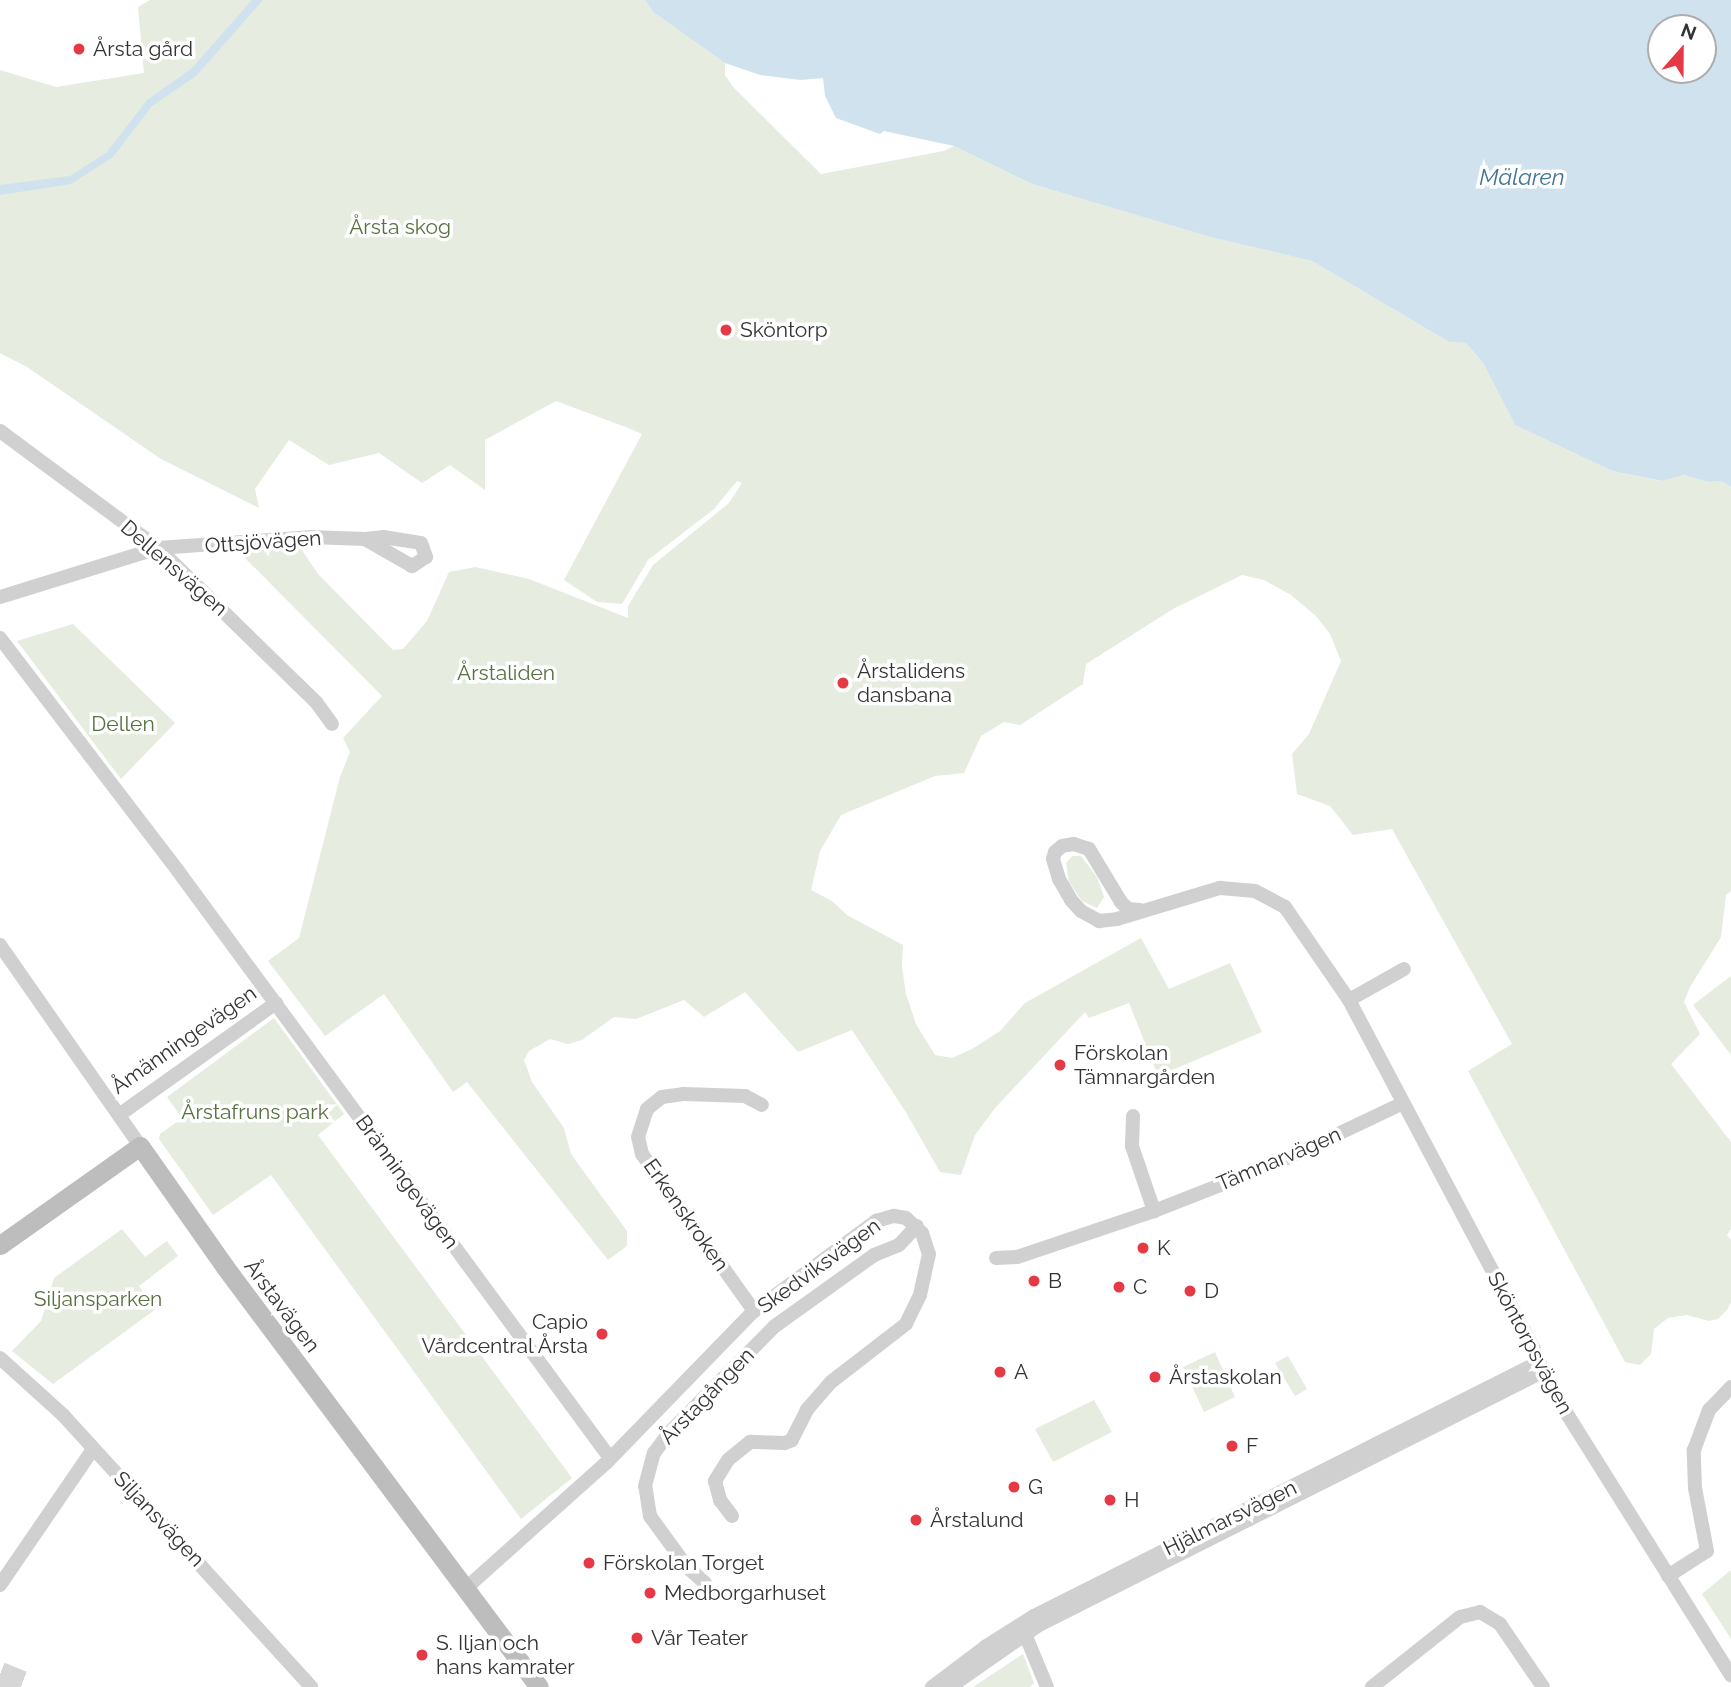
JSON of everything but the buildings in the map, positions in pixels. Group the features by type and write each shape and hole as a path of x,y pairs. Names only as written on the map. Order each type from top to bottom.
{"street":[{"name":"Dellensvägen","path":"0,431 158,548 316,702 332,724"},
{"name":"Ottsjövägen","path":"0,597 158,548 310,537 365,539"},
{"name":"Bränningevägen","path":"0,638 276,1003 610,1458"},
{"name":"Sköntorpsvägen","path":"1140,910 1128,909 1121,902 1089,849 1074,844 1062,846 1055,852 1053,859 1059,878 1081,911 1099,921 1117,919 1220,888 1255,891 1271,897 1285,907 1349,1000 1532,1345 1540,1367 1731,1675"},
{"name":"Årstavägen","path":"0,945 233,1278 539,1687"},
{"path":"1349,1000 1404,969"},
{"name":"Åmänningevägen","path":"119,1115 276,1003"},
{"name":"Erkenskroken","path":"754,1311 642,1154 638,1137 646,1109 662,1097 683,1094 745,1096 762,1105"},
{"name":"Tämnarvägen","path":"996,1258 1017,1257 1154,1211 1279,1162 1403,1103"},
{"path":"1133,1116 1132,1146 1154,1211"},
{"path":"0,1245 140,1146"},
{"name":"Skedviksvägen","path":"465,1589 610,1458 754,1311 876,1221 894,1216 906,1218 917,1226"},
{"path":"732,1516 720,1500 715,1481 729,1460 750,1442 785,1443 792,1440 814,1401 847,1368 906,1324 920,1295 929,1254 917,1226"},
{"name":"Årstagången","path":"705,1583 679,1557 650,1516 645,1486 654,1453 669,1433 775,1326 874,1255 900,1245 917,1226"},
{"name":"Siljansvägen","path":"0,1358 52,1403 312,1687"},
{"name":"Hjälmarsvägen","path":"932,1687 1023,1628 1540,1367"},
{"path":"1668,1576 1707,1551 1695,1488 1696,1436 1709,1410 1731,1387"},
{"path":"0,1585 93,1449"},
{"path":"1372,1687 1460,1617 1480,1612 1500,1624 1544,1687"},
{"path":"1023,1628 1047,1687"},
{"name":"Hjälmarsvägen","path":"950,1687 1023,1628"}],"green space":[{"name":"Årsta skog","path":"150,0 645,0 653,12 725,63 725,75 734,88 821,174 944,151 954,146 1032,184 1210,237 1312,261 1449,342 1466,343 1483,363 1515,425 1612,471 1661,481 1682,475 1708,482 1721,481 1731,487 1731,891 1726,895 1721,937 1690,987 1684,1002 1700,1034 1671,1064 1731,1142 1731,1229 1727,1235 1731,1240 1731,1302 1727,1310 1718,1319 1709,1321 1687,1315 1668,1318 1654,1329 1651,1354 1640,1365 1625,1362 1468,1071 1512,1044 1392,829 1353,835 1330,806 1297,794 1292,754 1309,734 1341,661 1330,634 1316,616 1291,595 1264,580 1242,575 1173,609 1086,664 1083,684 1020,725 1004,722 981,736 964,773 935,776 841,815 820,851 811,890 832,901 847,915 903,945 902,967 906,994 916,1024 935,1055 952,1058 972,1049 1000,1031 1025,1003 1141,938 1169,989 1230,963 1262,1032 1158,1076 1129,1003 1089,1018 1085,1012 996,1107 975,1135 961,1175 940,1172 907,1114 852,1030 798,1052 745,992 704,1017 684,1000 636,1019 614,1017 582,1040 568,1044 550,1039 529,1051 524,1060 532,1082 564,1128 571,1154 627,1231 627,1246 608,1260 467,1082 453,1092 384,994 325,1036 268,961 299,938 340,777 350,752 343,738 382,696 236,549 274,545 300,547 318,574 393,650 403,649 427,621 449,572 475,567 529,579 628,618 628,606 653,565 729,503 742,483 737,481 714,509 648,560 622,604 597,602 564,580 642,434 631,429 556,401 485,440 485,490 450,465 422,483 379,453 329,465 289,440 255,489 259,508 161,459 27,367 0,353 0,70 56,87 144,73 138,7"},
{"name":"Dellen","path":"73,624 175,723 121,779 17,641"},
{"path":"1072,856 1081,856 1097,877 1104,897 1097,908 1082,901 1069,882 1066,863"},
{"path":"1731,976 1731,1055 1693,1005"},
{"name":"Årstafruns park","path":"274,1018 344,1114 318,1135 572,1478 521,1519 271,1175 213,1215 159,1139 160,1134 182,1118 167,1097"},
{"name":"Siljansparken","path":"122,1229 145,1257 167,1241 178,1256 139,1286 156,1309 53,1384 12,1351 41,1321 54,1278"},
{"path":"1215,1352 1235,1397 1204,1412 1183,1367"},
{"path":"1288,1356 1307,1389 1295,1396 1275,1363"},
{"path":"1094,1400 1112,1432 1053,1462 1035,1429"},
{"path":"1731,1570 1731,1639 1702,1594"},
{"path":"1023,1654 1034,1683 1030,1687 973,1687"}],"water":[{"path":"252,0 263,0 196,76 152,106 113,157 71,184 0,195 0,185 70,176 107,152 147,100 191,69"},
{"name":"Mälaren","path":"645,0 1731,0 1731,487 1721,481 1708,482 1683,475 1662,481 1612,471 1515,425 1483,363 1466,343 1449,342 1312,261 1210,237 1032,184 954,146 884,131 880,134 836,118 825,96 823,78 801,80 760,75 725,63 653,12"}],"tunnel":[{"path":"0,1674 33,1687"}],"place":[{"name":"Årsta gård","path":"79,49"},
{"name":"Sköntorp","path":"726,330"},
{"name":"Årstalidens dansbana","path":"843,683"},
{"name":"Förskolan Tämnargården","path":"1060,1065"},
{"name":"K","path":"1143,1248"},
{"name":"B","path":"1034,1281"},
{"name":"C","path":"1119,1287"},
{"name":"D","path":"1190,1291"},
{"name":"Capio Vårdcentral Årsta","path":"602,1334"},
{"name":"A","path":"1000,1372"},
{"name":"Årstaskolan","path":"1155,1377"},
{"name":"F","path":"1232,1446"},
{"name":"G","path":"1014,1487"},
{"name":"H","path":"1110,1500"},
{"name":"Årstalund","path":"916,1520"},
{"name":"Förskolan Torget","path":"589,1563"},
{"name":"Medborgarhuset","path":"650,1593"},
{"name":"Vår Teater","path":"637,1638"},
{"name":"S. Iljan och hans kamrater","path":"422,1655"}],"park label":[{"name":"Årstaliden","path":"506,673"}]}
